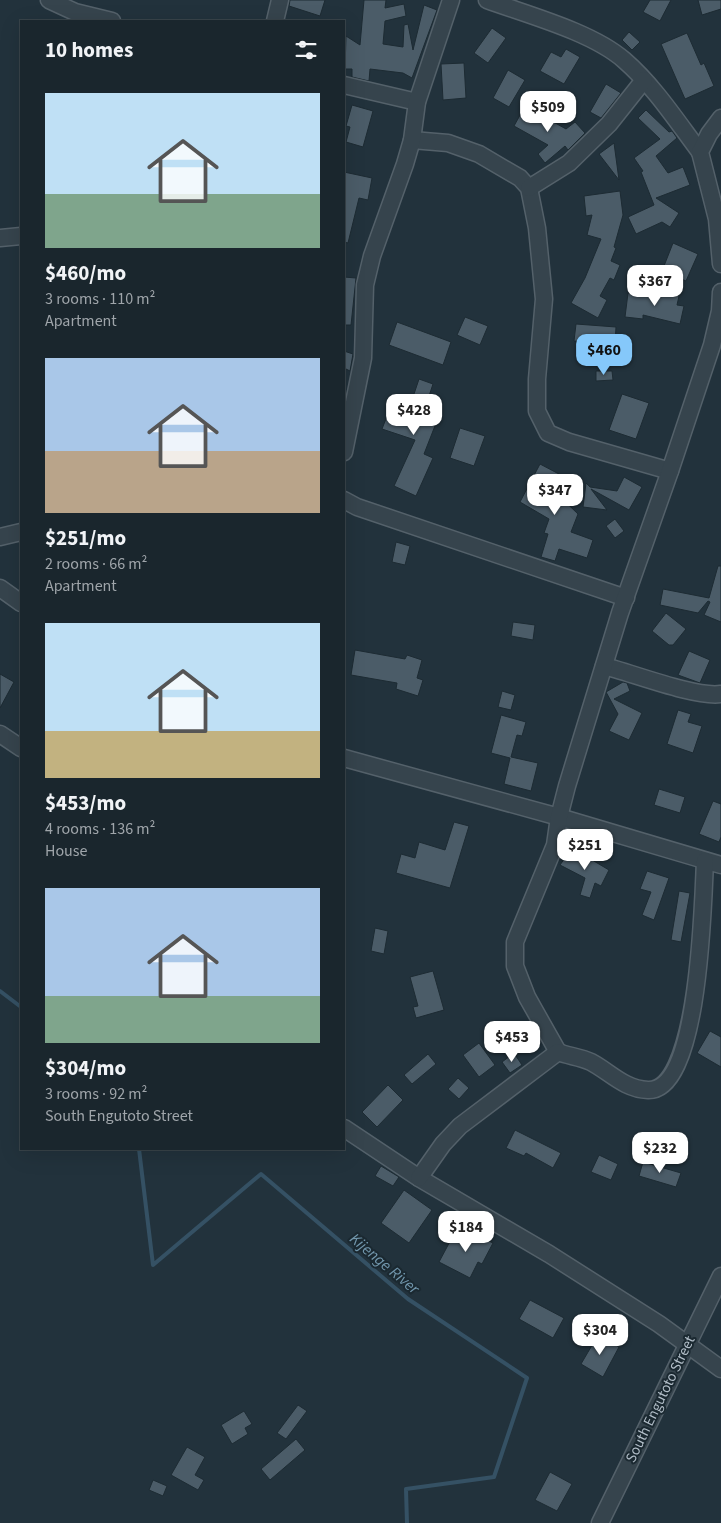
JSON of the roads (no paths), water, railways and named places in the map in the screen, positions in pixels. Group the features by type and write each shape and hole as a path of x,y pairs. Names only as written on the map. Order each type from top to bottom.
{"street":[{"path":"49,0 75,12 108,20"},
{"path":"275,20 280,0"},
{"path":"345,447 364,358 365,285 372,256 412,140 417,102 451,0"},
{"path":"487,0 594,41 623,59 644,80 700,152 717,219 721,264"},
{"path":"529,188 569,163 609,124 644,80"},
{"path":"345,85 417,102"},
{"path":"700,152 709,134 721,118"},
{"path":"412,140 448,143 479,154 520,178 529,188 537,228 544,298 537,379 537,411 548,433 570,442 670,471"},
{"path":"0,238 20,236"},
{"path":"705,861 701,943 690,1023 680,1058 671,1076 662,1086 650,1090 632,1088 588,1061 558,1052 527,997 514,957 516,937 553,851 559,818 604,666 712,345 720,311 721,292"},
{"path":"345,500 366,510 626,598"},
{"path":"0,537 20,532"},
{"path":"0,588 20,602"},
{"path":"604,666 686,690 721,694"},
{"path":"0,734 20,747"},
{"path":"345,758 721,865"},
{"path":"419,1178 460,1126 558,1052"},
{"path":"345,1129 419,1178 549,1254 659,1324 721,1369"},
{"name":"South Engutoto Street","path":"600,1523 721,1276"}],"waterway":[{"name":"Kijenge River","path":"0,991 20,1006"},
{"name":"Kijenge River","path":"139,1150 153,1265 261,1174 408,1299 527,1378 494,1477 406,1489 407,1523"}]}
